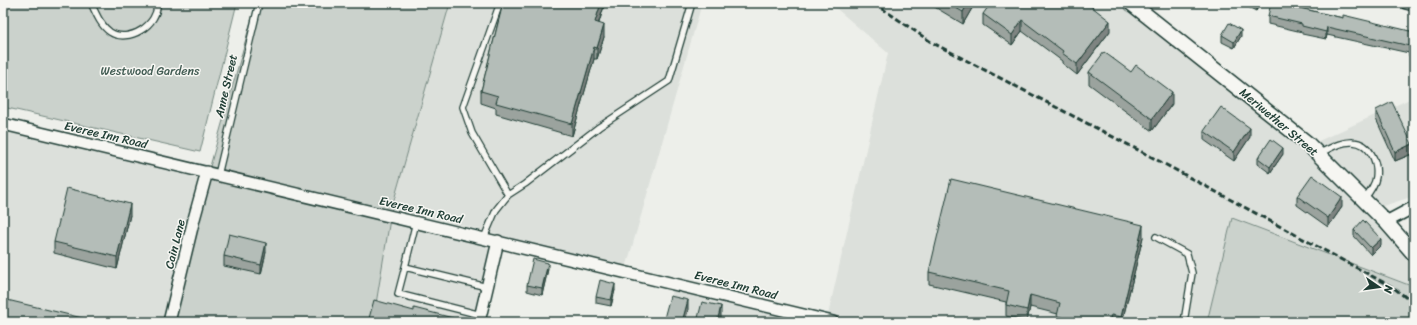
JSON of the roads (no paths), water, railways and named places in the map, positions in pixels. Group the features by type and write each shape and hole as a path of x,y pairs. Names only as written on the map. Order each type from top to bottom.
{"street":[{"name":"Meriwether Street","path":"1131,3 1307,143 1386,222 1414,254"},
{"path":"1406,3 1414,5"},
{"name":"Everee Inn Road","path":"3,124 498,241 831,322"},
{"name":"Cain Lane","path":"169,322 207,172"},
{"path":"1386,222 1414,207"},
{"path":"480,319 498,241"}],"lane":[{"path":"91,3 100,22 110,32 121,36 130,35 148,26 154,17 158,3"},
{"name":"Anne Street","path":"218,175 259,3"},
{"path":"500,3 463,107 472,132 508,195"},
{"path":"484,238 496,210 508,195 525,184 599,127 669,81 692,3"},
{"path":"1318,154 1342,142 1354,142 1367,148 1375,161 1376,178 1364,200"},
{"path":"416,222 398,294 480,319"},
{"path":"1156,237 1187,254 1192,273 1184,322"},
{"path":"405,267 487,287"}],"railway":[{"path":"874,3 931,42 1146,154 1394,288 1414,304"}],"park label":[{"name":"Westwood Gardens","path":"150,71"}]}
